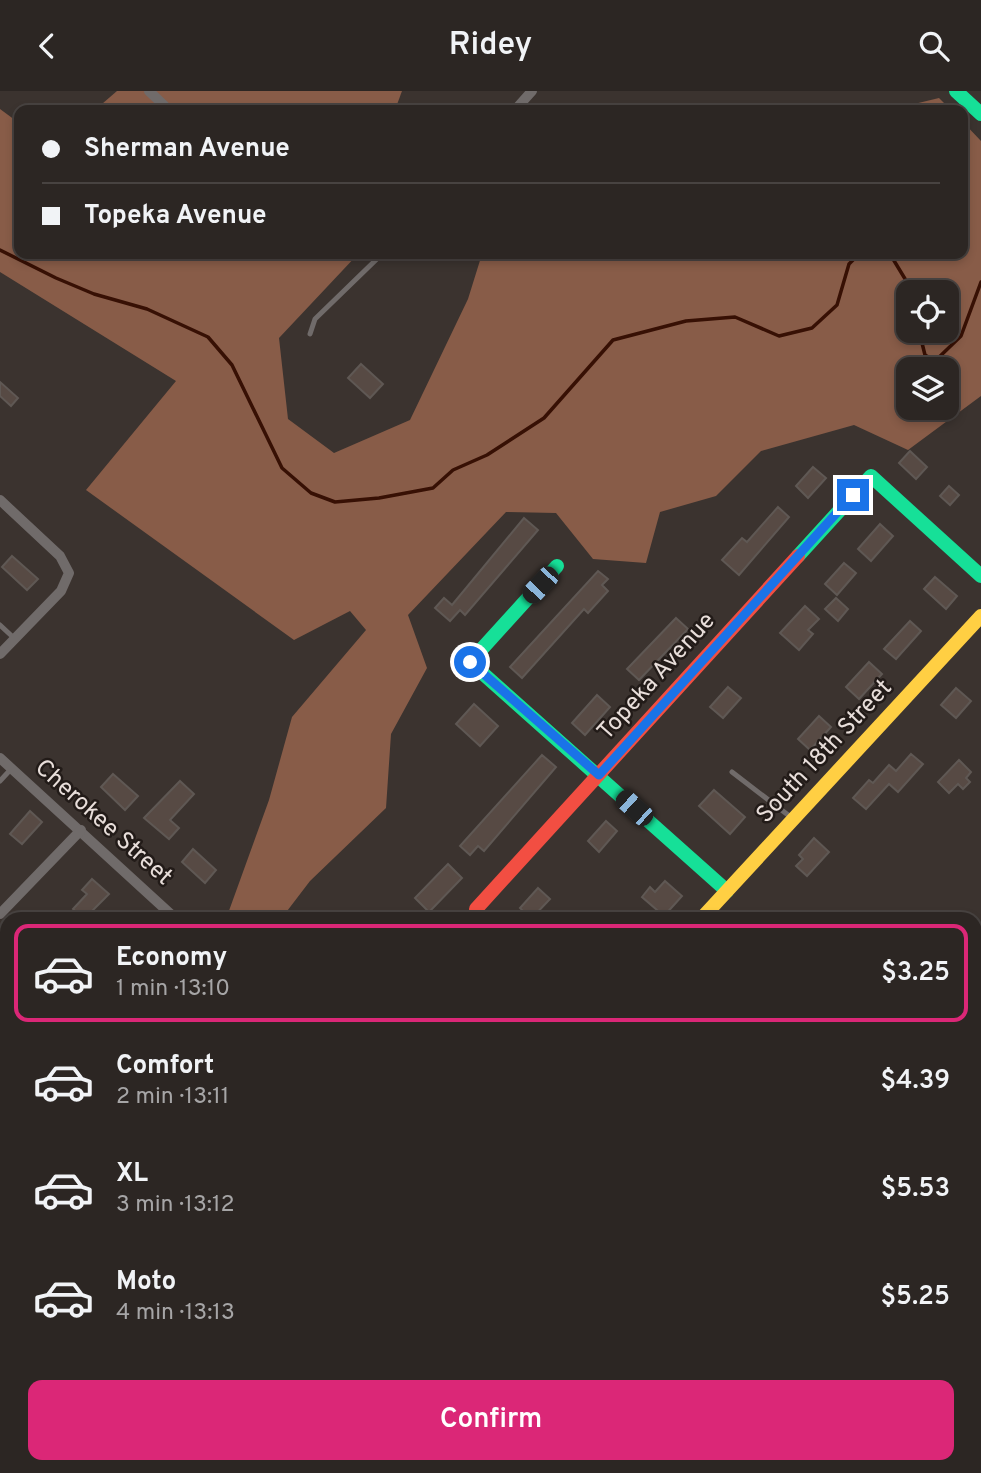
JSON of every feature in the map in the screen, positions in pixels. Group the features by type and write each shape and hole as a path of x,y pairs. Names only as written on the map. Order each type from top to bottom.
{"street":[{"path":"149,91 164,105"},
{"path":"519,105 532,91"},
{"path":"956,91 981,114"},
{"name":"Topeka Avenue","path":"476,908 871,476 981,576"},
{"path":"0,500 60,556 69,573 61,591 0,654"},
{"path":"557,566 470,662 727,891"},
{"name":"South 18th Street","path":"708,912 981,616"},
{"name":"Cherokee Street","path":"0,758 169,912"},
{"path":"2,912 81,830"}],"lane":[{"path":"310,334 315,319 377,259"},
{"path":"0,625 15,639"},
{"path":"0,781 12,768"},
{"path":"732,772 794,819"}],"shaded area":[{"path":"117,91 402,91 397,105 101,105"},
{"path":"939,98 946,105 910,105"},
{"path":"0,109 14,119 14,259 353,259 279,338 288,419 334,453 410,420 468,299 480,259 968,259 968,127 981,141 981,396 959,412 959,357 896,357 896,420 949,420 908,450 854,425 761,451 716,496 660,512 646,563 593,559 556,513 506,512 408,615 427,668 391,734 386,808 310,881 286,912 229,912 269,800 292,717 366,630 350,611 294,640 86,490 176,381 0,272"}],"building":[{"path":"361,364 383,384 370,398 348,378"},
{"path":"0,382 18,398 11,406 0,396"},
{"path":"910,451 927,467 916,479 899,463"},
{"path":"813,467 826,478 808,498 796,486"},
{"path":"949,486 959,495 950,505 940,496"},
{"path":"778,507 789,517 739,575 722,560 742,538 747,542"},
{"path":"524,518 538,530 465,615 460,610 450,621 435,608 444,598 452,605"},
{"path":"880,524 893,536 871,561 858,549"},
{"path":"12,556 38,579 27,590 2,567"},
{"path":"844,563 856,573 837,595 825,584"},
{"path":"598,571 608,579 602,585 608,591 588,613 584,609 522,678 510,667"},
{"path":"935,577 957,596 946,609 924,589"},
{"path":"836,598 848,609 838,621 825,609"},
{"path":"805,606 819,619 808,630 813,634 799,650 780,633"},
{"path":"676,618 688,629 639,680 627,669"},
{"path":"910,621 921,631 896,659 884,649"},
{"path":"869,662 882,674 859,699 846,687"},
{"path":"728,687 741,698 723,718 710,707"},
{"path":"956,688 971,701 956,718 941,705"},
{"path":"597,695 610,707 585,735 572,723"},
{"path":"474,704 498,726 480,746 456,724"},
{"path":"819,716 831,727 810,750 798,739"},
{"path":"911,754 923,764 898,792 889,784 866,809 853,798 869,780 873,783 889,765 896,771"},
{"path":"542,755 556,767 484,851 478,846 470,855 460,846"},
{"path":"959,760 971,772 966,778 970,782 963,789 958,784 949,793 938,782"},
{"path":"113,774 138,796 125,810 101,787"},
{"path":"180,781 194,794 170,820 179,828 169,839 144,818"},
{"path":"714,790 745,817 730,834 699,806"},
{"path":"30,811 42,822 22,844 10,834"},
{"path":"606,821 617,831 599,852 588,841"},
{"path":"814,838 829,852 807,876 796,866 803,859 799,855"},
{"path":"193,849 216,870 205,883 182,862"},
{"path":"448,864 462,878 429,912 415,898"},
{"path":"92,879 109,894 91,912 76,912 73,909 87,894 82,890"},
{"path":"665,881 682,896 668,912 659,912 642,897 650,887 655,892"},
{"path":"538,888 550,899 538,912 524,912 520,908"}],"waterway":[{"path":"0,250 14,257"},
{"path":"18,259 94,294 147,309 208,337 232,365 282,468 311,493 335,502 379,498 433,488 453,470 487,455 544,418 613,340 686,321 735,317 779,336 812,328 837,305 849,264 854,259"},
{"path":"893,259 906,280"},
{"path":"959,338 981,282"},
{"path":"922,343 925,355 935,361 954,343"}],"traffic: fast":[{"path":"956,91 981,114"},
{"path":"798,556 871,476 981,576"},
{"path":"557,566 470,662 727,891"}],"traffic: slow":[{"path":"707,912 981,616"}],"traffic: jam":[{"path":"476,909 798,556"}],"route":[{"path":"470,662 599,775 853,495"}]}
